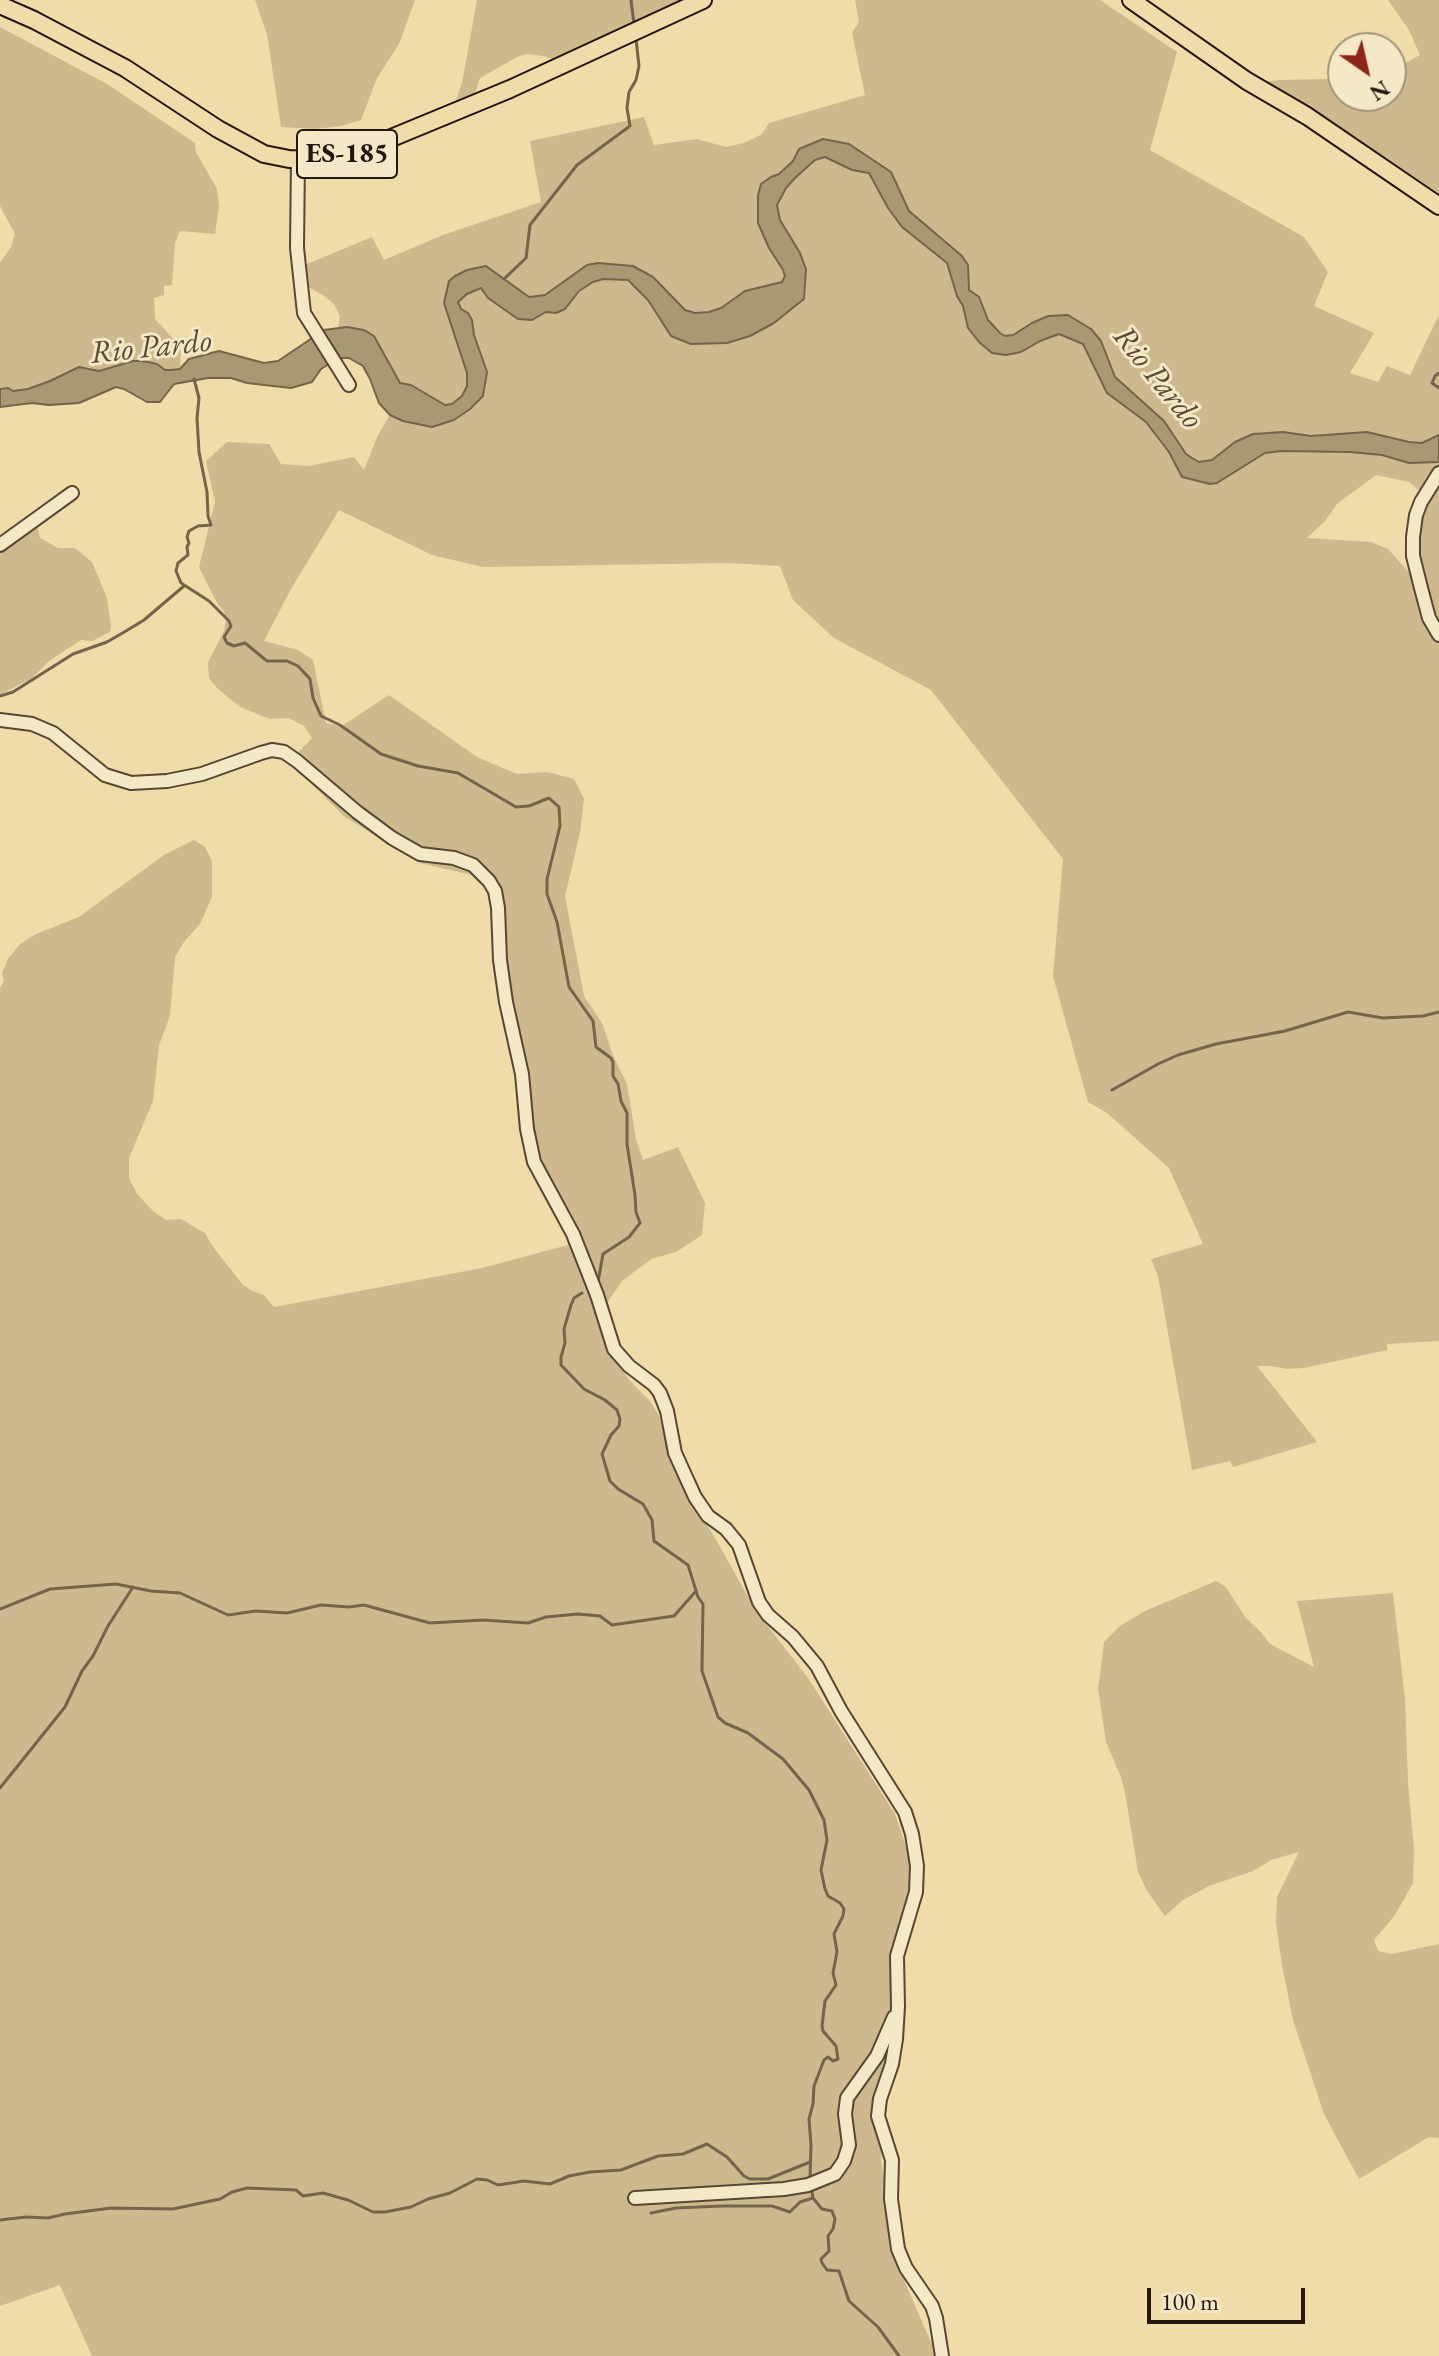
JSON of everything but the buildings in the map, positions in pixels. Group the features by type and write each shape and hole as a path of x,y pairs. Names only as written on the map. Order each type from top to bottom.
{"main road":[{"name":"ES-185","path":"0,5 125,68 218,129 264,154 318,160 372,146 510,89 703,0"},
{"path":"1131,0 1247,81 1307,116 1439,206"}],"street":[{"path":"298,159 297,248 304,313 349,385"},
{"path":"1439,473 1416,515 1413,556 1426,607 1439,635"},
{"path":"0,545 72,493"},
{"path":"0,720 32,724 53,733 105,775 131,783 167,781 202,774 272,750 284,752 392,838 420,854 454,858 473,865 495,891 506,1002 522,1074 527,1129 534,1162 573,1234 614,1349 660,1393 667,1411 675,1453 695,1497 708,1516 726,1529 739,1545 759,1602 768,1615 793,1637 817,1666 841,1711 905,1812 912,1834 917,1866 916,1892 897,1956 898,2007 892,2064 880,2099 878,2116 892,2160 891,2199 898,2249 906,2268 932,2306 942,2356"},
{"path":"635,2198 784,2189 808,2185 835,2174 844,2161 849,2145 845,2114 847,2098 877,2056 898,2007"}],"shaded area":[{"path":"255,0 415,0 399,44 377,78 361,120 315,129 281,127 267,34"},
{"path":"477,0 705,0 564,63 544,56 527,54 517,57 480,78 472,103 454,106 462,83"},
{"path":"855,0 1100,0 1177,52 1150,150 1304,237 1328,272 1314,306 1374,333 1350,373 1378,382 1387,366 1410,375 1439,315 1439,435 1422,443 1387,436 1344,433 1311,436 1269,432 1253,434 1235,442 1212,460 1199,462 1186,454 1164,421 1115,377 1105,355 1068,315 1048,316 1013,335 1000,333 969,290 955,249 909,211 891,172 849,144 823,139 799,149 793,161 779,175 771,177 769,248 785,276 782,282 745,291 721,308 695,313 685,310 653,277 577,271 545,295 528,297 486,266 444,303 467,373 467,387 452,404 445,405 411,385 400,383 374,336 364,330 338,328 340,316 334,304 301,283 295,269 372,237 384,260 443,235 541,202 530,141 644,117 654,145 697,139 726,147 762,134 769,123 865,95 852,33 859,22"},
{"path":"1388,0 1439,0 1439,208 1257,83 1327,79 1327,112 1407,112 1407,62 1420,55 1409,30"},
{"path":"0,27 107,84 195,143 196,152 217,189 219,206 215,234 180,231 175,243 172,285 164,286 164,295 154,298 155,319 181,347 180,369 165,370 150,362 133,361 99,371 88,367 28,389 0,389 0,263 11,247 15,234 0,206"},
{"path":"823,139 849,144 891,172 909,211 962,256 968,265 969,290 979,297 988,320 1000,333 1013,335 1048,316 1068,315 1091,329 1101,341 1115,377 1164,421 1186,454 1199,462 1212,460 1235,442 1253,434 1283,432 1311,436 1367,432 1422,443 1439,435 1439,462 1409,463 1382,455 1350,452 1281,451 1265,453 1217,483 1182,477 1169,452 1146,422 1107,393 1083,344 1059,334 1021,352 1006,355 992,353 979,342 968,328 947,263 902,227 869,173 852,170 825,157 815,160 795,178 777,205 780,220 806,269 804,299 774,323 750,336 727,343 691,344 671,336 648,300 628,280 603,279 593,282 579,291 565,309 556,313 546,312 532,320 518,319 488,298 481,288 458,302 472,320 487,372 483,396 454,420 432,427 390,415 379,403 363,366 349,358 339,358 321,369 312,382 291,388 231,378 208,378 174,384 160,402 147,402 116,387 79,403 0,407 0,389 28,389 79,367 99,371 143,361 157,364 165,370 180,369 189,359 219,351 264,363 278,361 324,330 347,327 364,330 374,336 400,383 411,385 445,405 452,404 462,396 467,386 467,373 444,303 449,281 455,276 486,266 529,297 545,295 587,265 633,266 653,277 685,310 695,313 721,308 745,291 782,282 785,276 783,270 758,223 761,184 779,174 793,161 799,149"},
{"path":"825,157 852,170 869,173 902,227 947,263 969,331 992,353 1006,355 1021,352 1059,334 1083,344 1107,393 1146,422 1169,451 1182,477 1281,451 1350,452 1382,455 1409,463 1439,462 1439,1341 1387,1344 1387,1350 1304,1368 1257,1366 1317,1442 1233,1467 1230,1461 1192,1470 1158,1276 1151,1259 1203,1244 1169,1168 1107,1113 1088,1102 1053,976 1063,859 931,690 834,638 793,600 780,566 728,563 483,567 432,555 339,510 291,589 264,641 298,650 313,660 326,723 342,726 389,695 477,757 517,774 547,772 574,779 584,799 580,833 565,896 584,996 602,1023 627,1084 636,1139 643,1160 678,1147 705,1203 702,1235 676,1252 651,1259 622,1281 605,1306 615,1358 658,1414 684,1490 756,1611 808,1678 895,1814 914,1870 913,1908 900,1974 887,2077 881,2160 896,2249 907,2287 937,2356 92,2356 60,2285 0,2306 2,973 20,944 36,934 79,917 164,855 194,840 205,847 212,861 212,897 200,924 175,957 170,1016 159,1045 153,1101 129,1158 129,1178 137,1194 166,1220 181,1219 205,1233 243,1285 264,1295 274,1307 482,1268 568,1245 566,1234 539,1181 496,899 476,876 420,863 345,817 289,762 312,738 304,726 289,718 270,719 240,707 209,678 208,662 224,631 226,620 199,567 215,502 206,461 227,442 269,444 281,464 309,466 354,457 364,470 390,415 403,421 470,409 483,396 487,372 472,320 458,302 481,288 488,298 518,319 532,320 546,312 556,313 565,309 579,291 603,279 628,280 648,300 660,321 804,299 792,239 780,220 777,204 786,188 815,160","holes":["1376,475 1409,482 1426,496 1413,550 1413,577 1388,549 1371,542 1307,538 1337,504"]},
{"path":"36,521 40,538 58,548 75,548 92,562 107,598 110,632 92,641 81,640 49,661 32,678 0,695 0,552"},
{"path":"1216,1581 1225,1586 1246,1618 1270,1644 1314,1667 1297,1601 1393,1593 1405,1699 1414,1849 1413,1883 1395,1915 1374,1940 1378,1951 1391,1954 1439,1944 1439,2138 1429,2137 1359,2179 1324,2114 1293,2020 1282,1965 1276,1923 1277,1897 1299,1852 1271,1860 1253,1871 1209,1886 1183,1900 1165,1916 1138,1872 1121,1777 1106,1742 1098,1689 1104,1642 1120,1626 1145,1611"}],"waterway":[{"path":"631,0 634,24"},
{"path":"504,279 526,258 530,225 577,165 630,126 627,108 629,92 639,66 636,39"},
{"path":"1439,373 1432,383 1439,388"},
{"name":"Rio Pardo","path":"194,379 199,398 199,452 211,525 198,526 189,531 188,555 178,563 176,571 181,583 209,601 229,621 231,626 224,637 227,643 234,646 245,643 267,661 287,661 298,666 310,679 313,698 321,716 340,725 381,754 418,766 458,773 516,807 529,806 549,798 559,807 560,826 547,879 547,894 557,922 569,987 593,1021 596,1047 613,1062 613,1076 627,1113 627,1144 640,1223 629,1237 603,1254 598,1282"},
{"path":"0,696 13,692 73,654 107,642 126,631 184,586"},
{"path":"1112,1090 1178,1055 1216,1044 1285,1031 1348,1012 1383,1018 1439,1012"},
{"path":"582,1293 574,1298 571,1305 564,1329 561,1365 584,1389 617,1410 619,1426 602,1454 610,1481 643,1504 652,1520 654,1541 688,1565 703,1604 702,1671 718,1717 748,1733 783,1759 809,1790 824,1820 827,1840 821,1870 825,1889 828,1896 844,1909 834,1934 837,1952 833,1973 836,1985 825,2001 822,2026 836,2046 838,2059 833,2061 828,2057 824,2060 814,2086 809,2119 810,2178"},
{"path":"0,1609 50,1589 116,1584 180,1593 228,1615 256,1611 287,1613 321,1605 364,1605 430,1623 483,1620 528,1623 546,1617 578,1614 600,1616 612,1625 674,1616 696,1591"},
{"path":"0,1788 65,1707 82,1671 133,1587"},
{"path":"0,2220 48,2218 111,2208 173,2209 220,2199 247,2188 296,2190 303,2196 323,2193 373,2212 385,2212 411,2207 477,2179 498,2185 524,2181 550,2184 569,2176 621,2170 658,2156 683,2154 707,2144 727,2157 750,2179 768,2179 810,2162"},
{"path":"811,2186 813,2198 822,2209 832,2211 835,2219 828,2236 829,2251 821,2259 822,2263 827,2270 839,2271 849,2301 878,2327 899,2356"},
{"path":"651,2213 676,2208 722,2206 772,2206 790,2212 800,2202 813,2198"}]}
